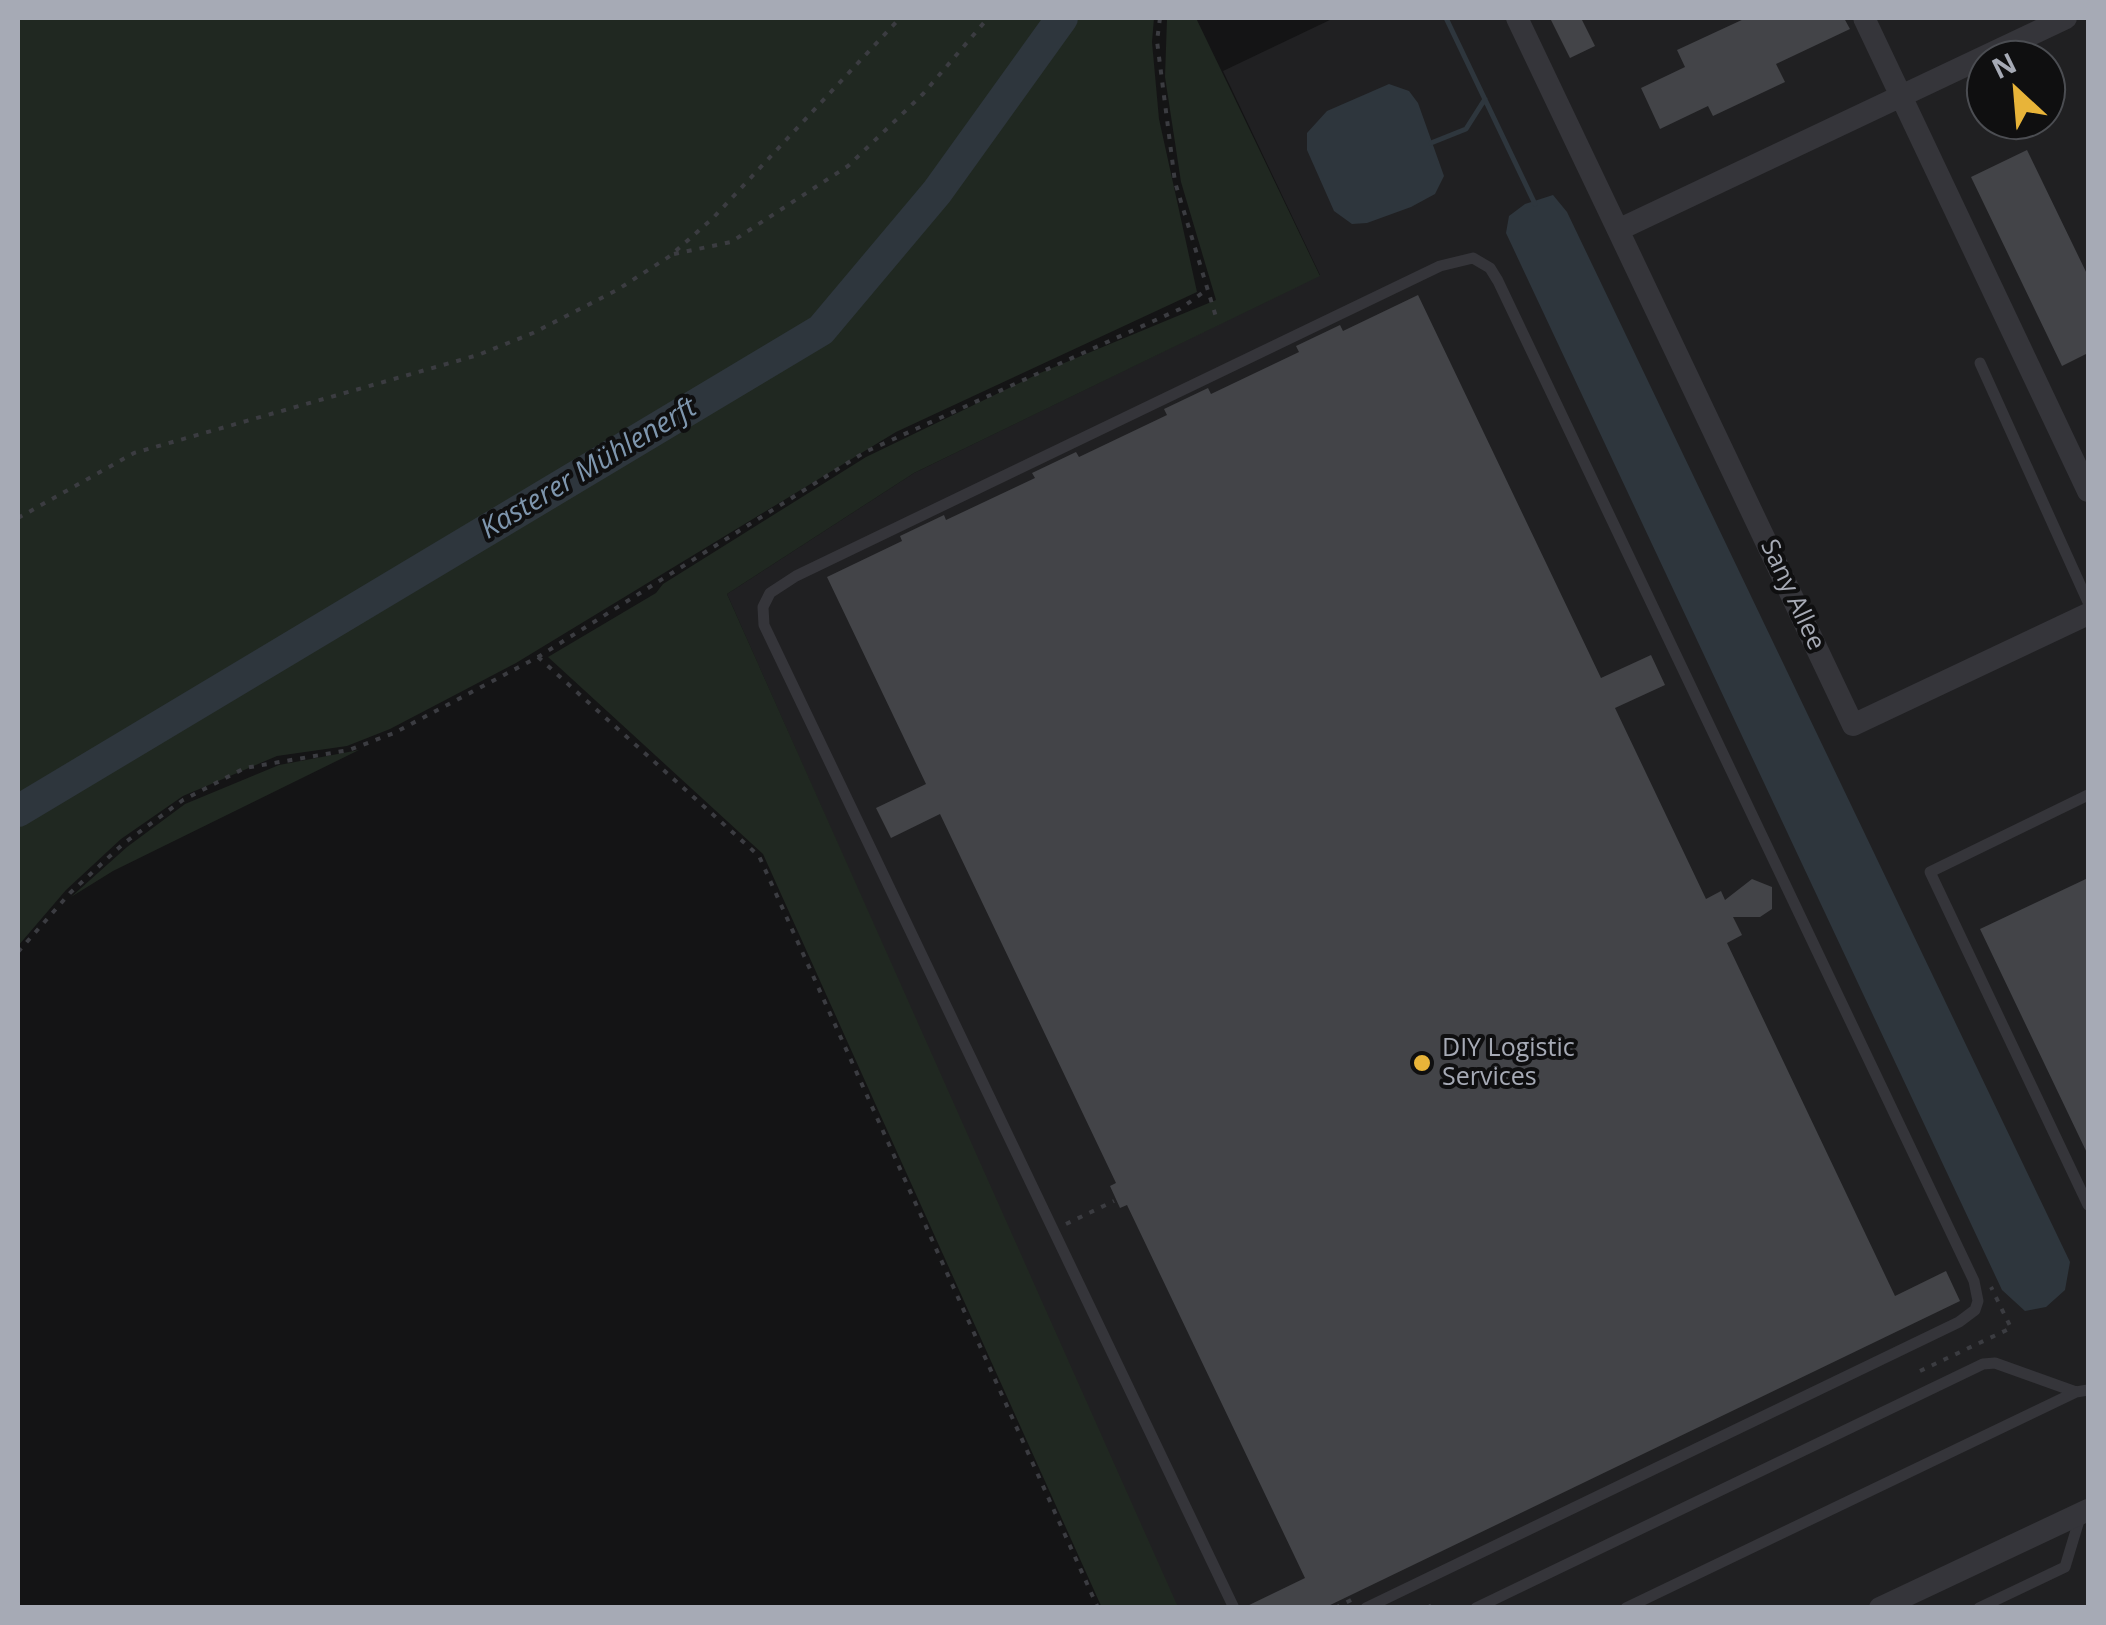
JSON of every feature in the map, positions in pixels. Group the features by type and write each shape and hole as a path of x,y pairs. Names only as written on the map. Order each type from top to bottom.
{"street":[{"name":"Sany Allee","path":"1517,18 1853,725 2088,614"},
{"path":"1864,18 2088,490"},
{"path":"1618,230 2066,18"},
{"path":"1880,1608 2085,1512"}],"lane":[{"path":"1234,1608 764,625 766,600 775,588 796,576 1458,258 1481,261 1498,281 1974,1281 1978,1301 1975,1310 1959,1322 1366,1608"},
{"path":"1980,363 2088,602"},
{"path":"2088,795 1930,872 2088,1206"},
{"path":"1476,1608 1983,1364 1995,1363 2082,1391"},
{"path":"1626,1608 2082,1391"},
{"path":"1979,1608 2065,1566 2085,1512"}],"path":[{"path":"18,518 134,453 412,375 533,333 617,290 670,256 713,218 900,18"},
{"path":"670,256 731,242 848,166 923,94 988,18"},
{"path":"1160,18 1157,41 1175,182 1216,317"},
{"path":"18,952 83,880 123,844 183,800 245,768 349,750 394,733 538,656 865,452 1180,309 1205,291"},
{"path":"538,656 759,856 1098,1608"},
{"path":"1052,1230 1114,1201"}],"shaded area":[{"path":"18,18 1055,18 933,188 818,324 18,808"},
{"path":"1075,18 1154,18 1152,42 1159,119 1197,292 896,432 516,663 390,729 347,746 277,756 183,796 121,839 66,890 18,946 18,815 825,332 941,196"},
{"path":"1167,18 1196,18 1320,276 914,473 727,594 1178,1607 1102,1608 763,854 548,657 656,593 663,584 866,457 1040,373 1216,300 1181,182 1165,77"},
{"path":"1334,18 2088,18 2088,1607 1175,1607 727,594 914,473 1320,275 1223,71"},
{"path":"1389,84 1409,91 1418,103 1444,176 1435,194 1411,207 1367,223 1352,224 1334,211 1307,150 1307,133 1327,111"},
{"path":"1553,195 1567,212 2070,1262 2065,1290 2046,1307 2025,1311 2002,1290 1506,233 1509,216 1525,204"},
{"path":"359,750 113,871 71,897 127,847 185,804 279,765"}],"building":[{"path":"1550,18 1581,18 1595,46 1570,58"},
{"path":"1746,18 1844,18 1850,29 1776,64 1785,82 1713,116 1708,106 1660,129 1641,88 1685,67 1677,50"},
{"path":"2027,150 2088,276 2088,353 2062,366 1971,177"},
{"name":"DIY Logistic Services","path":"1418,295 1601,678 1651,655 1665,685 1615,708 1706,899 1721,891 1725,900 1752,879 1772,887 1772,909 1760,917 1733,917 1742,935 1727,943 1895,1296 1946,1271 1960,1301 1324,1608 1243,1608 1305,1578 1127,1205 1120,1208 1110,1186 1116,1183 940,814 891,838 876,808 926,784 827,577 902,541 900,536 944,515 946,520 1035,478 1032,473 1076,452 1079,457 1167,415 1164,409 1208,388 1211,394 1299,352 1296,346 1340,325 1343,331"},
{"path":"2088,878 2088,1155 1980,929"}],"waterway":[{"name":"Kasterer Mühlenerft","path":"18,811 821,330 937,192 1062,18"},
{"path":"1446,18 1535,204"},
{"path":"1431,143 1466,129 1485,99"}],"place":[{"name":"DIY Logistic Services","path":"1422,1063"}]}
